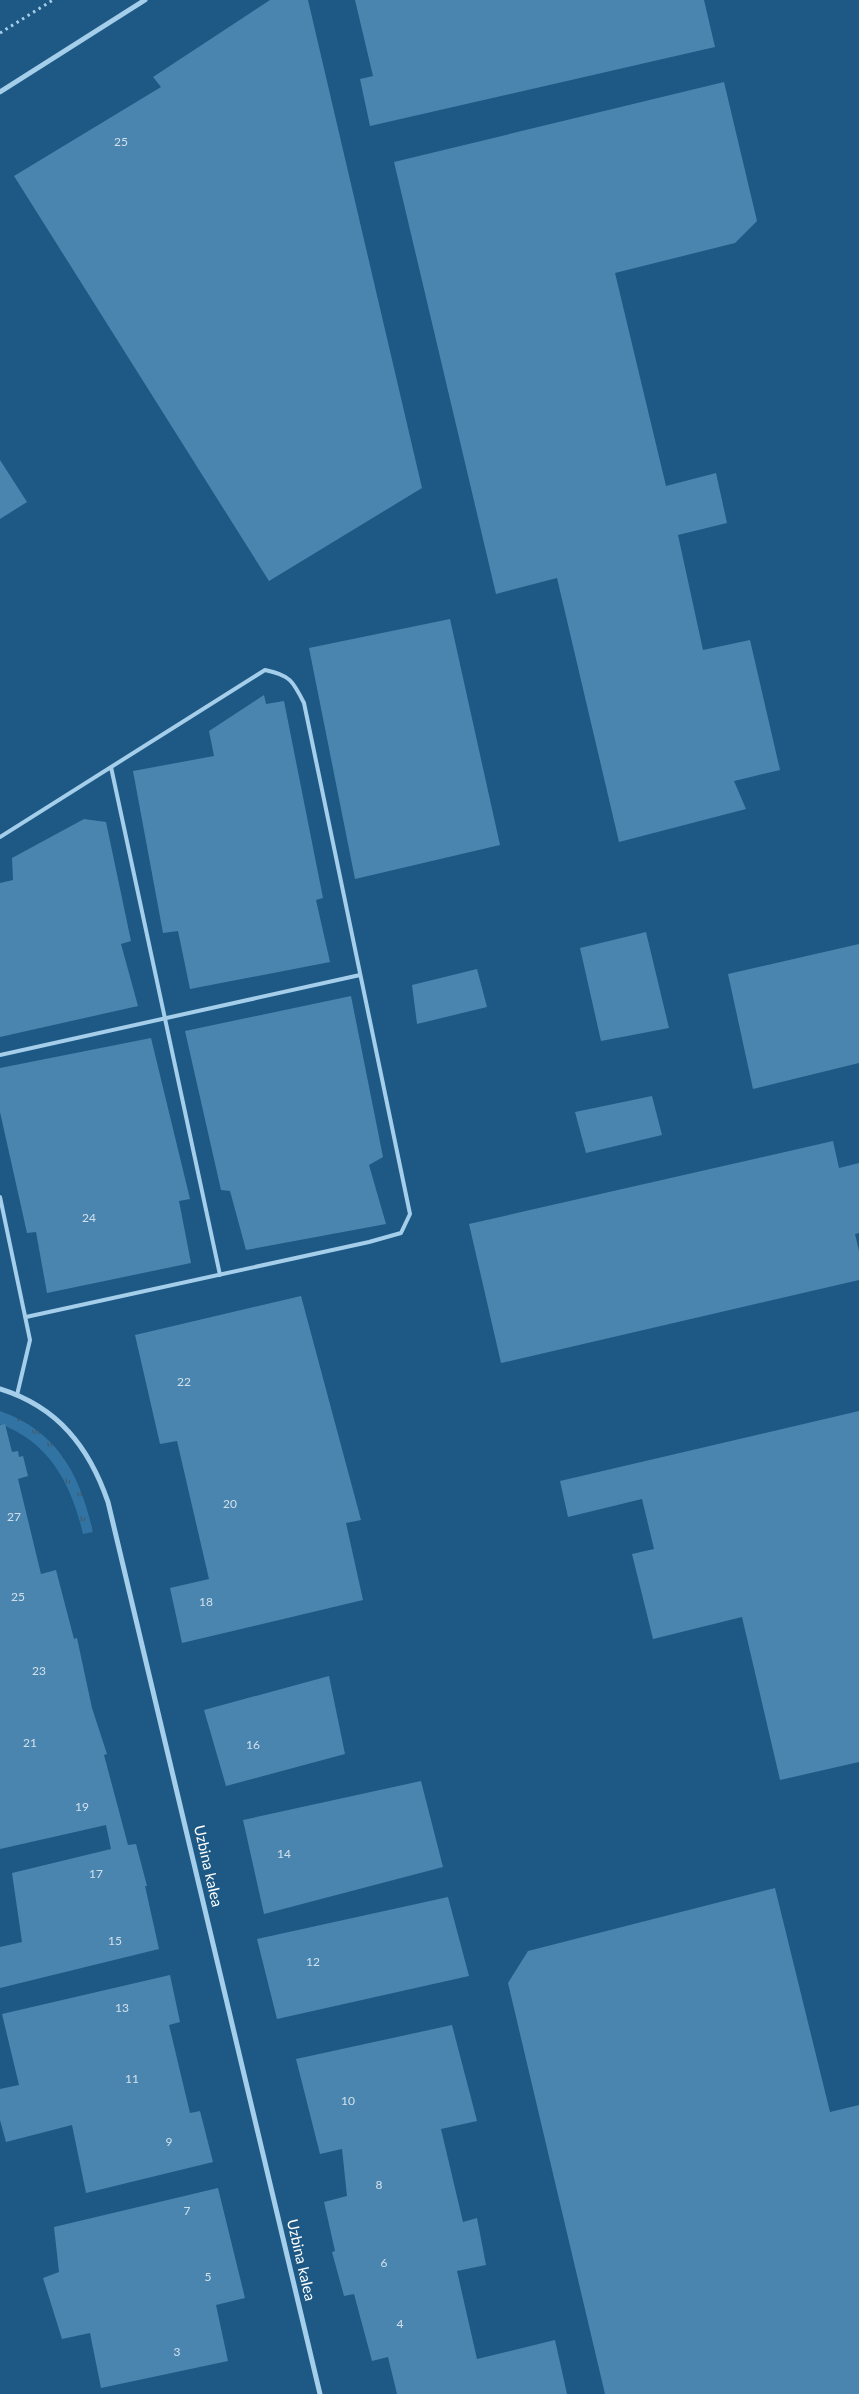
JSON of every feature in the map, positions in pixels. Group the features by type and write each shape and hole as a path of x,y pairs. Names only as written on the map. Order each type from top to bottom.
{"street":[{"path":"0,92 145,0"},
{"name":"Uzbina kalea","path":"0,1390 18,1395 41,1407 62,1424 90,1458 108,1502 320,2394"}],"lane":[{"path":"0,837 265,670 283,674 295,684 304,703 410,1214 401,1233 369,1242 26,1317"},
{"path":"111,767 220,1275"},
{"path":"0,1055 360,975"},
{"path":"0,1197 30,1340 18,1395"}],"path":[{"path":"0,33 53,0"}],"green space":[{"path":"0,1411 38,1431 64,1458 81,1492 93,1532 83,1534 72,1499 56,1468 33,1442 0,1424"}],"building":[{"path":"270,0 308,0 422,488 269,581 14,176 161,87 153,77"},
{"path":"355,0 704,0 715,47 370,126 360,79 373,76"},
{"path":"724,82 757,221 735,243 615,273 666,486 716,473 727,523 678,535 703,650 750,640 780,770 734,781 746,809 619,842 557,578 496,594 394,162"},
{"path":"0,460 27,502 0,519"},
{"path":"450,619 500,845 355,879 309,648"},
{"path":"264,695 266,704 284,701 323,898 316,900 330,962 190,989 178,931 163,933 133,771 214,756 209,731"},
{"path":"84,819 106,822 131,941 121,944 138,1006 0,1037 0,883 13,880 12,858"},
{"path":"646,932 669,1028 601,1041 580,948"},
{"path":"859,944 859,1063 753,1089 728,974"},
{"path":"477,969 487,1007 417,1024 412,985"},
{"path":"351,996 383,1157 369,1165 386,1224 246,1250 230,1191 221,1190 185,1031"},
{"path":"151,1038 190,1199 179,1201 191,1263 47,1293 36,1232 27,1233 0,1112 0,1068"},
{"path":"652,1096 662,1135 586,1153 575,1112"},
{"path":"833,1141 839,1168 859,1163 859,1233 855,1234 859,1251 859,1280 501,1363 469,1224"},
{"path":"301,1296 361,1520 346,1523 363,1600 182,1643 170,1588 209,1579 177,1441 160,1444 135,1335"},
{"path":"859,1411 859,1762 780,1780 742,1617 653,1639 632,1554 654,1549 642,1499 568,1517 560,1481"},
{"path":"5,1424 12,1452 18,1451 19,1457 23,1456 28,1476 18,1479 41,1574 56,1570 74,1639 77,1638 92,1708 107,1754 104,1755 128,1845 136,1844 147,1886 145,1886 159,1949 0,1988 0,1947 22,1942 12,1873 111,1849 106,1825 0,1849 0,1425"},
{"path":"329,1676 345,1754 226,1786 204,1710"},
{"path":"421,1781 443,1867 264,1914 243,1820"},
{"path":"775,1888 830,2112 859,2105 859,2394 605,2394 508,1983 528,1951"},
{"path":"448,1897 469,1976 277,2019 257,1939"},
{"path":"170,1975 180,2022 169,2025 190,2113 200,2111 213,2162 86,2193 72,2125 6,2142 0,2120 0,2089 19,2085 2,2014"},
{"path":"452,2025 477,2121 441,2129 463,2222 477,2218 486,2265 457,2271 477,2359 555,2340 567,2394 397,2394 388,2357 372,2361 354,2294 344,2296 332,2252 335,2251 324,2202 347,2196 342,2149 320,2154 296,2059"},
{"path":"218,2188 245,2298 216,2305 228,2361 101,2388 90,2333 62,2339 43,2278 59,2272 54,2227"}]}
